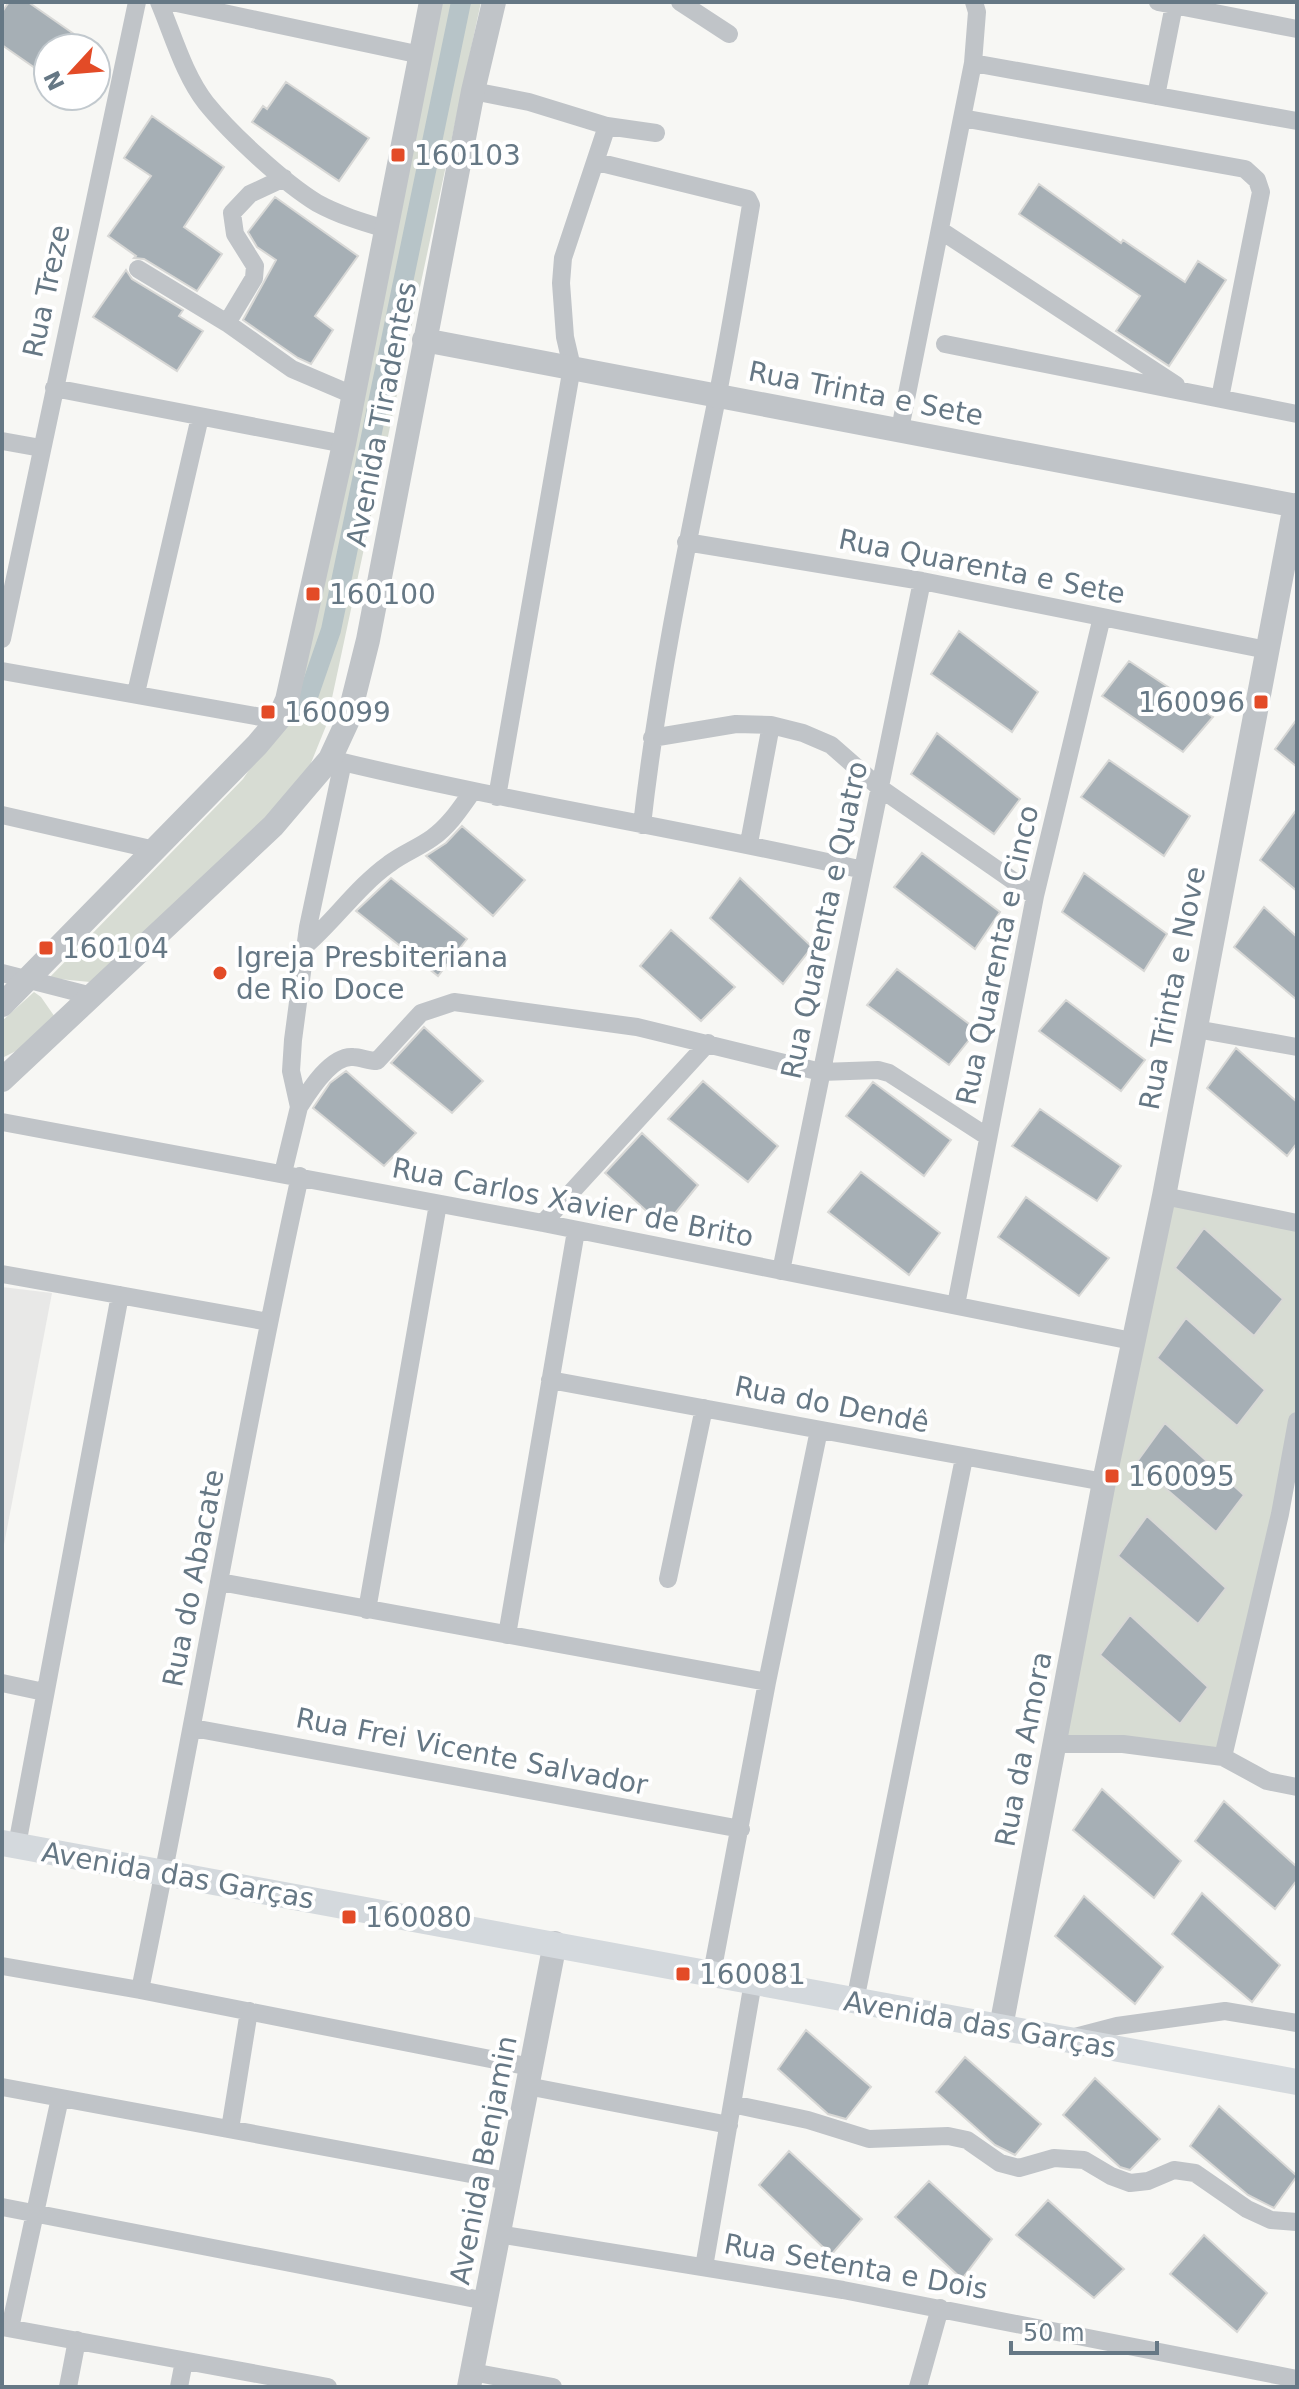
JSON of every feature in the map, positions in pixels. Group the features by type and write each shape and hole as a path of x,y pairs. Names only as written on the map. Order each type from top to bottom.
{"main road":[{"name":"Avenida das Garças","path":"9,1844 1297,2082"}],"street":[{"name":"Rua Treze","path":"2,639 137,2"},
{"path":"159,2 205,102 245,143 284,178 325,207 386,229"},
{"path":"172,2 421,55"},
{"name":"Avenida Tiradentes","path":"2,1005 257,745 278,720 287,700 344,444 431,2"},
{"name":"Avenida Tiradentes","path":"2,1080 273,826 336,760 368,640 473,91 494,2"},
{"path":"680,2 729,34"},
{"path":"900,429 973,63 977,12 974,2"},
{"path":"1156,96 1166,4 1297,29"},
{"path":"973,63 1297,121"},
{"path":"473,91 529,102 607,126 656,133"},
{"path":"962,118 1245,169 1252,173 1261,192 1220,398"},
{"path":"497,797 572,367 565,337 561,283 563,258 607,126"},
{"path":"597,162 751,202 718,396 686,542 652,738 642,825"},
{"path":"227,323 254,278 255,266 235,234 232,213 250,194 284,178"},
{"path":"940,230 1185,391"},
{"path":"138,269 227,323 292,369 353,395"},
{"name":"Rua Trinta e Sete","path":"424,340 1296,506"},
{"path":"945,344 1297,414"},
{"path":"54,388 344,444"},
{"path":"136,693 200,417"},
{"path":"2,441 41,448"},
{"name":"Rua Trinta e Nove","path":"1104,1482 1164,1196 1296,506"},
{"name":"Rua Quarenta e Sete","path":"686,542 922,581 1267,650"},
{"name":"Rua Quarenta e Quatro","path":"781,1271 922,581"},
{"name":"Rua Quarenta e Cinco","path":"956,1305 1035,896 1102,617"},
{"path":"2,671 278,720"},
{"path":"652,738 736,724 771,725 803,733 831,745 880,788 1035,896"},
{"path":"749,843 771,725"},
{"path":"299,1107 291,1071 305,946 336,760 472,792 749,843 863,870"},
{"path":"305,946 327,928 351,897 389,863 434,837 455,816 472,792"},
{"path":"2,815 155,850"},
{"path":"2,973 92,996"},
{"path":"299,1107 316,1080 340,1059 355,1057 377,1061 421,1013 454,1002 637,1027 821,1072 878,1070 889,1073 988,1137"},
{"path":"1196,1029 1297,1047"},
{"path":"543,1223 708,1043"},
{"name":"Rua do Abacate","path":"140,1990 269,1322 299,1107"},
{"name":"Rua Carlos Xavier de Brito","path":"2,1122 291,1174 1132,1341"},
{"path":"1164,1196 1297,1223"},
{"path":"367,1610 438,1204"},
{"path":"507,1635 576,1231"},
{"path":"2,1274 269,1322"},
{"path":"9,1844 44,1692 120,1295"},
{"name":"Rua do Dendê","path":"550,1380 1104,1482"},
{"path":"668,1579 704,1408"},
{"path":"1223,1757 1289,1515 1297,1421"},
{"path":"712,1973 819,1430"},
{"path":"855,2001 964,1458"},
{"name":"Rua da Amora","path":"1001,2027 1104,1482"},
{"path":"220,1582 767,1682"},
{"path":"2,1683 44,1692"},
{"name":"Rua Frei Vicente Salvador","path":"193,1728 741,1829"},
{"path":"1054,1744 1123,1744 1223,1757 1267,1781 1297,1787"},
{"name":"Avenida Benjamin","path":"471,2380 555,1943"},
{"path":"2,1966 249,2011 729,2125"},
{"path":"704,2267 753,1982"},
{"path":"230,2129 249,2011"},
{"path":"1067,2039 1117,2026 1225,2011 1297,2023"},
{"path":"2,2087 508,2181"},
{"path":"60,2098 36,2214 6,2328 302,2385 328,2387"},
{"path":"732,2104 808,2120 869,2139 948,2136 967,2140 1000,2163 1019,2168 1054,2158 1084,2160 1130,2183 1148,2181 1174,2170 1195,2173 1247,2209 1271,2220 1297,2222"},
{"path":"2,2207 486,2301"},
{"name":"Rua Setenta e Dois","path":"498,2234 940,2308 1297,2379"},
{"path":"918,2387 940,2308"},
{"path":"68,2387 77,2340"},
{"path":"179,2387 184,2361"},
{"path":"471,2380 553,2387"}],"shaded area":[{"path":"434,2 481,2 326,726 298,795 100,983 49,978 243,779 288,712"},
{"path":"34,992 57,1020 24,1047 2,1058 2,1021"},
{"path":"1164,1196 1297,1223 1297,1421 1223,1757 1054,1744"},
{"path":"2,1287 52,1293 2,1555"}],"building":[{"path":"9,2 28,2 71,32 32,32 32,66 2,45 2,12"},
{"path":"286,82 369,138 339,181 252,122 263,106 267,109"},
{"path":"152,116 224,167 184,227 222,254 197,291 144,259 134,258 136,256 108,236 151,176 124,158"},
{"path":"1039,184 1121,243 1123,240 1185,282 1198,261 1226,280 1169,366 1116,331 1140,296 1019,214"},
{"path":"275,197 358,256 315,316 333,330 311,364 243,320 276,260 257,247 248,232"},
{"path":"126,270 132,279 183,310 179,316 203,331 177,371 93,317"},
{"path":"959,631 1038,692 1012,732 931,674"},
{"path":"1129,661 1213,717 1183,752 1102,696"},
{"path":"1297,719 1297,767 1275,749"},
{"path":"937,733 1020,799 994,834 911,774"},
{"path":"1109,760 1190,816 1164,856 1081,797"},
{"path":"1297,809 1297,891 1260,860"},
{"path":"462,826 525,880 493,916 426,856 446,843"},
{"path":"922,853 1000,912 975,949 894,887"},
{"path":"1084,873 1167,934 1144,971 1062,912"},
{"path":"391,878 467,939 438,976 356,911"},
{"path":"740,878 812,947 783,984 710,918"},
{"path":"1264,907 1297,937 1297,1000 1234,947"},
{"path":"671,930 735,987 701,1021 640,966"},
{"path":"897,969 977,1030 949,1065 867,1005"},
{"path":"1066,1000 1145,1060 1121,1091 1039,1031"},
{"path":"424,1027 483,1081 452,1113 391,1063"},
{"path":"1236,1048 1297,1102 1297,1143 1287,1156 1207,1088"},
{"path":"346,1071 416,1133 384,1166 313,1108 330,1083"},
{"path":"703,1081 778,1146 748,1182 668,1119"},
{"path":"873,1082 951,1140 924,1176 846,1116"},
{"path":"1040,1109 1121,1166 1097,1201 1012,1146"},
{"path":"642,1133 698,1185 664,1227 605,1173"},
{"path":"861,1172 940,1233 909,1275 828,1212"},
{"path":"1026,1197 1109,1258 1079,1296 998,1237"},
{"path":"1204,1228 1283,1299 1254,1336 1175,1268"},
{"path":"1186,1318 1265,1390 1237,1426 1157,1358"},
{"path":"1165,1423 1244,1495 1216,1532 1136,1463"},
{"path":"1147,1516 1226,1588 1198,1624 1118,1556"},
{"path":"1130,1615 1208,1687 1180,1724 1100,1655"},
{"path":"1102,1789 1181,1861 1154,1898 1073,1830"},
{"path":"1224,1801 1297,1867 1297,1880 1275,1909 1195,1841"},
{"path":"1202,1893 1280,1965 1252,2002 1172,1934"},
{"path":"1084,1896 1163,1967 1135,2004 1055,1936"},
{"path":"806,2030 871,2087 846,2119 828,2114 778,2069"},
{"path":"965,2057 1041,2124 1015,2155 995,2145 936,2092"},
{"path":"1095,2078 1160,2139 1130,2170 1120,2167 1063,2115"},
{"path":"1219,2106 1297,2176 1274,2208 1248,2195 1190,2146"},
{"path":"789,2151 862,2219 831,2255 759,2185"},
{"path":"929,2181 992,2239 962,2279 895,2217"},
{"path":"1048,2200 1124,2269 1094,2298 1016,2235"},
{"path":"1204,2235 1267,2293 1237,2332 1170,2274"}],"waterway":[{"path":"304,708 331,630 461,2"}],"place":[{"name":"160103","path":"398,155"},
{"name":"160100","path":"313,594"},
{"name":"160096","path":"1261,702"},
{"name":"160099","path":"268,712"},
{"name":"160104","path":"46,948"},
{"name":"Igreja Presbiteriana de Rio Doce","path":"220,973"},
{"name":"160095","path":"1112,1476"},
{"name":"160080","path":"349,1917"},
{"name":"160081","path":"683,1974"}]}
